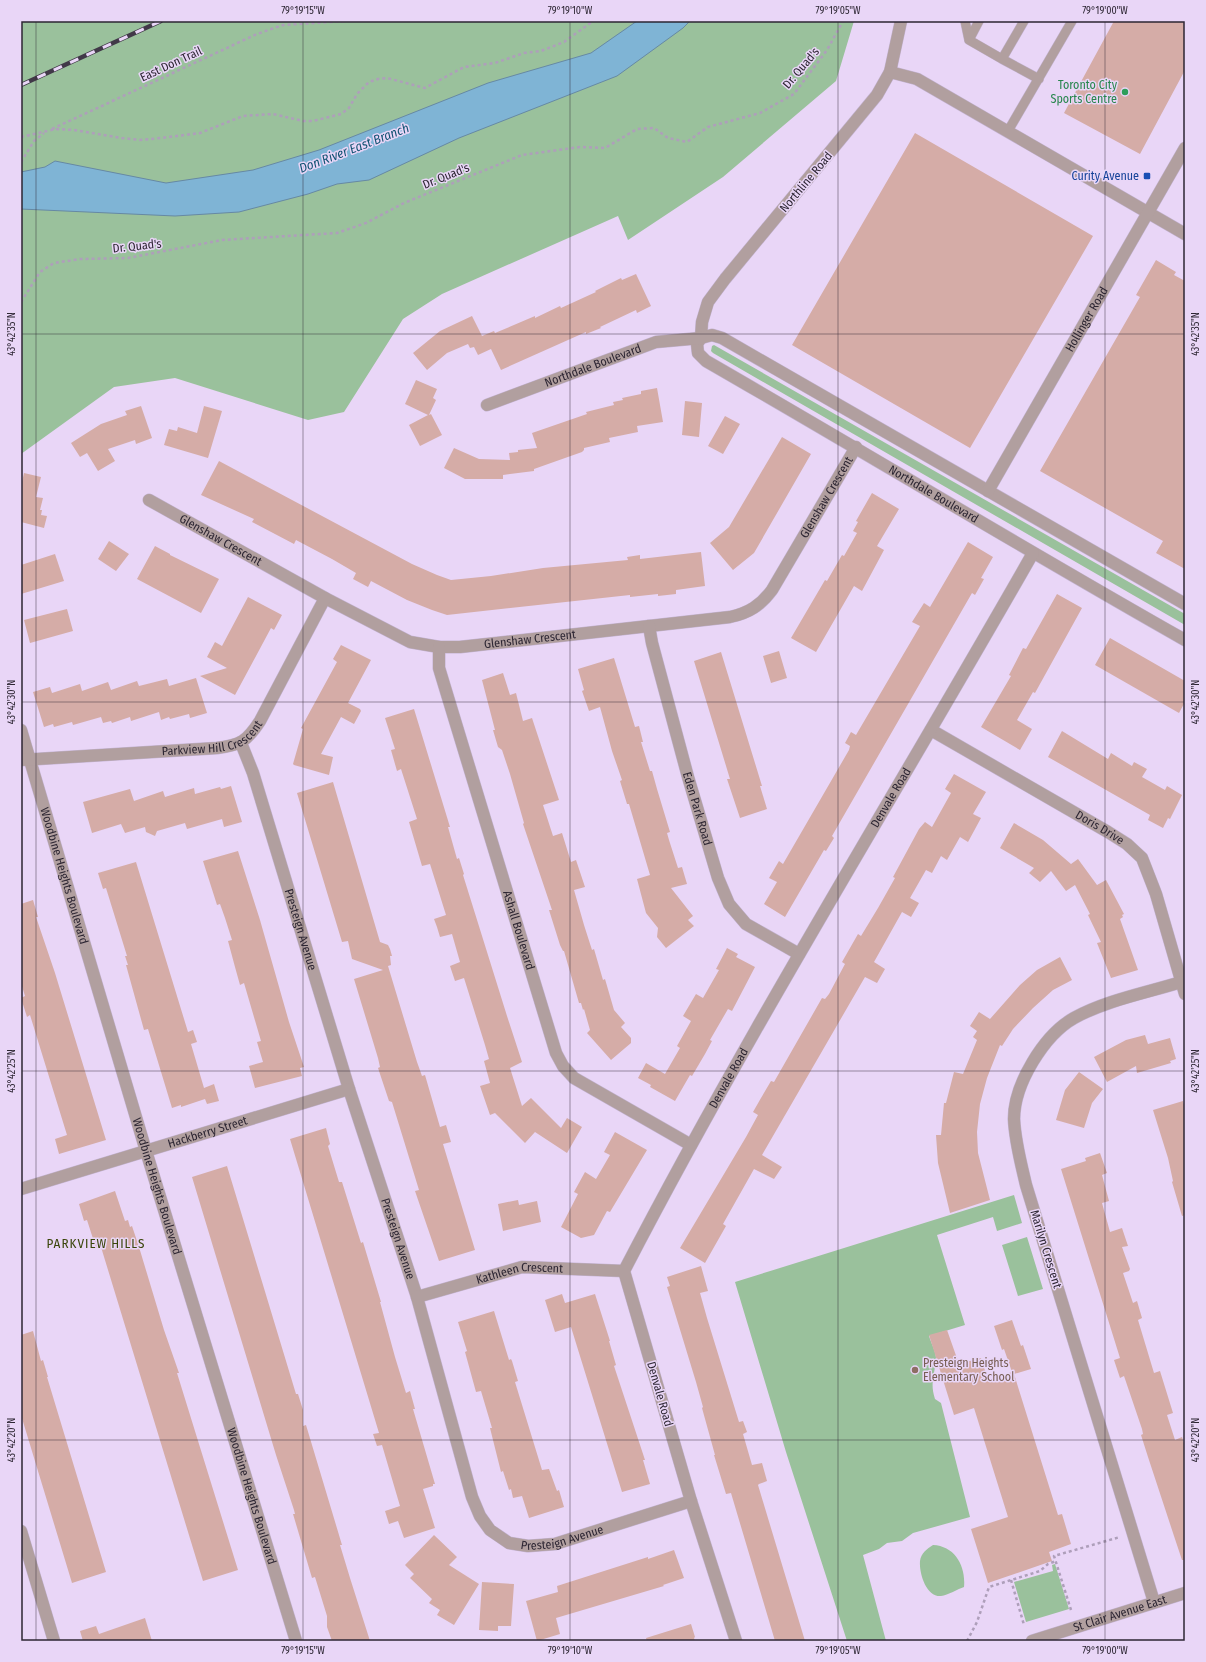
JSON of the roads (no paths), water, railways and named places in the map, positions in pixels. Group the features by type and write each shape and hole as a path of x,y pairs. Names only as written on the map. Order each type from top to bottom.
{"street":[{"name":"Northline Road","path":"701,338 702,322 708,302 725,279 877,95 890,72 901,21"},
{"path":"890,72 917,79 1185,234"},
{"name":"Hollinger Road","path":"988,491 1185,148"},
{"name":"Northdale Boulevard","path":"487,405 656,342 701,338 712,335 722,338 1185,604"},
{"name":"Northdale Boulevard","path":"701,338 697,344 698,354 706,361 856,447 1033,553 1185,640"},
{"name":"Glenshaw Crescent","path":"149,500 325,598 410,642 439,647 460,647 730,617 741,615 756,608 772,590 856,447"},
{"name":"Denvale Road","path":"736,1641 691,1501 624,1271 691,1145 799,954 1033,553"},
{"name":"Parkview Hill Crescent","path":"26,759 217,748 241,743 251,734 260,721 325,598"},
{"name":"Eden Park Road","path":"649,626 688,777 718,878 729,904 746,924 799,954"},
{"name":"Ashall Boulevard","path":"439,647 439,668 556,1053 563,1066 574,1078 691,1145"},
{"name":"Woodbine Heights Boulevard","path":"21,730 26,759 296,1641"},
{"name":"Doris Drive","path":"931,730 1108,832 1135,850 1142,858 1154,888 1185,994"},
{"name":"Presteign Avenue","path":"241,743 253,773 349,1089 417,1297 472,1497 480,1516 490,1530 509,1543 528,1546 555,1544 691,1501"},
{"name":"Marilyn Crescent","path":"1154,1602 1026,1185 1015,1139 1014,1117 1017,1097 1031,1064 1050,1037 1073,1018 1099,1006 1181,982"},
{"name":"Hackberry Street","path":"21,1189 349,1089"},
{"name":"Kathleen Crescent","path":"417,1297 522,1267 624,1271"},
{"path":"21,1531 54,1641"},
{"name":"St Clair Avenue East","path":"1032,1641 1185,1593"}],"lane":[{"path":"965,21 969,40 1039,78"},
{"path":"969,40 979,21"},
{"path":"1002,59 1024,21"},
{"path":"1008,131 1072,21"}],"water":[{"name":"Don River East Branch","path":"637,21 690,21 683,28 617,76 459,138 369,180 337,184 308,194 239,212 175,216 21,209 21,172 45,167 55,161 166,183 253,170 319,150 488,83 591,53"}],"railway":[{"path":"21,85 161,21"}],"place":[{"name":"Toronto City Sports Centre","path":"1125,92"},
{"name":"Curity Avenue","path":"1147,176"},
{"name":"Presteign Heights Elementary School","path":"915,1370"}],"district":[{"name":"PARKVIEW HILLS","path":"96,1243"}]}
